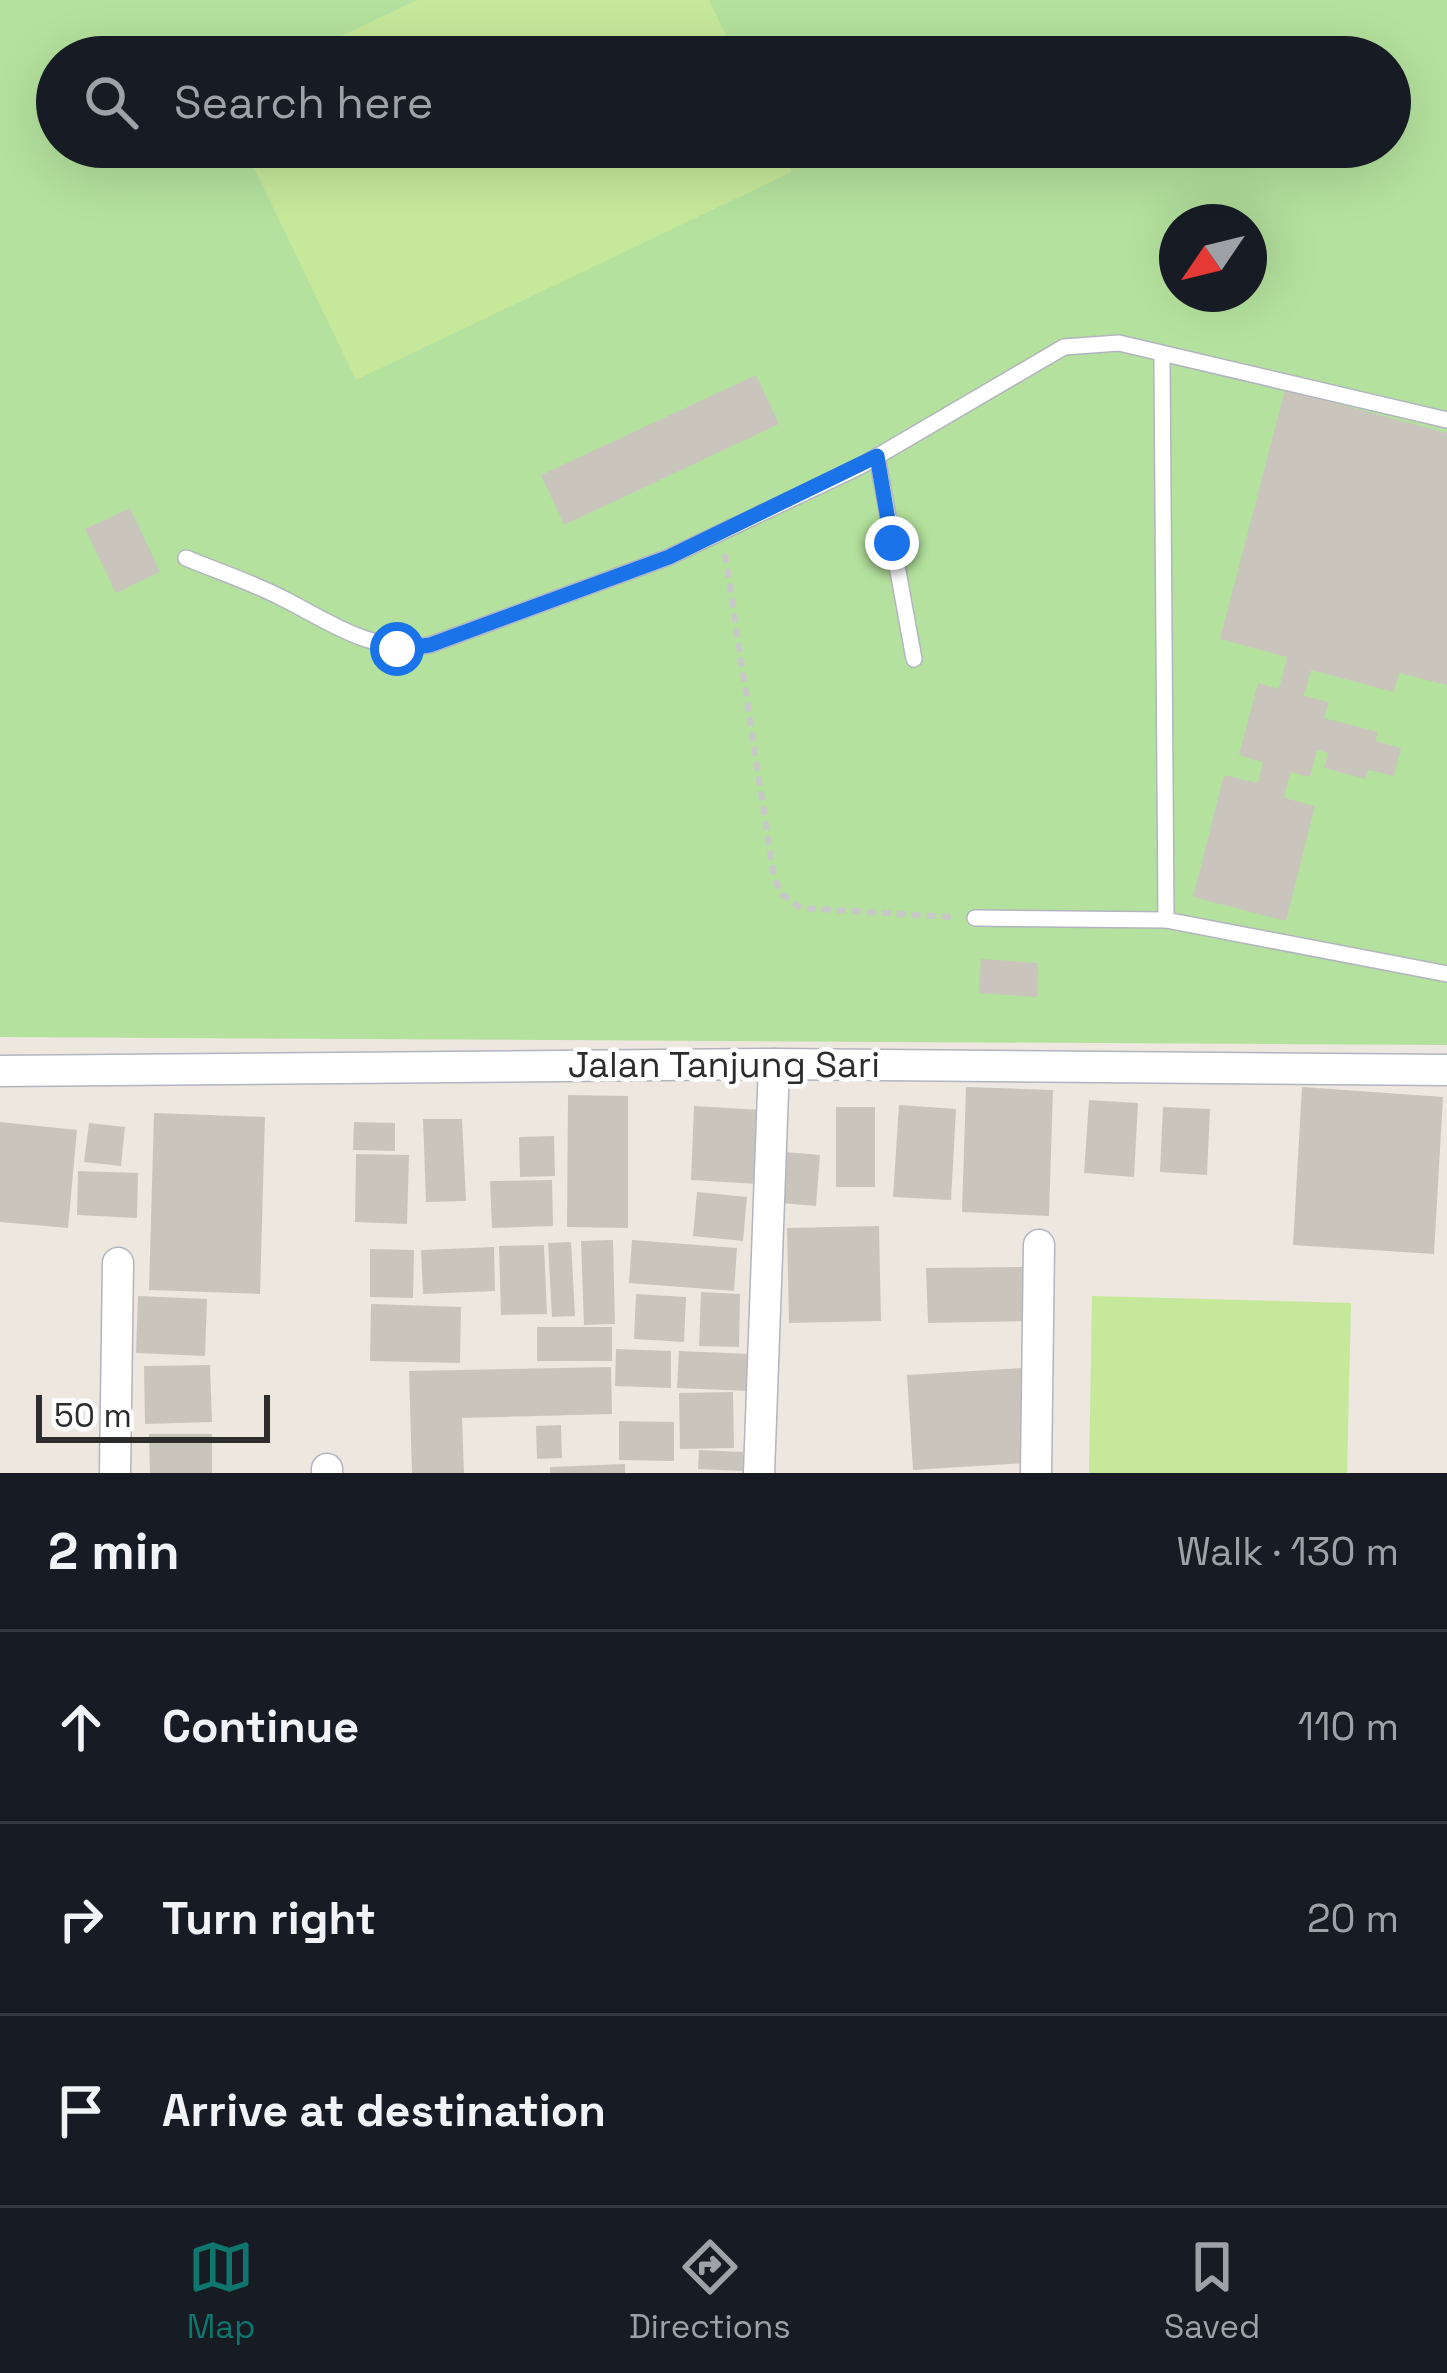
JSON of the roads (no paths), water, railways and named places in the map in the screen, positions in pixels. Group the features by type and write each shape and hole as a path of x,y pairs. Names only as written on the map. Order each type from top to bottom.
{"street":[{"name":"Jalan Tanjung Sari","path":"0,1071 774,1064 1447,1070"},
{"path":"759,1473 774,1064"},
{"path":"1036,1473 1039,1245"},
{"path":"115,1473 118,1263"}],"lane":[{"path":"186,558 280,597 370,644 397,649 430,645 722,532 877,456 1064,347 1085,342 1119,344 1447,420"},
{"path":"1162,357 1166,920"},
{"path":"877,456 914,658"},
{"path":"975,918 1166,920 1447,974"}]}
